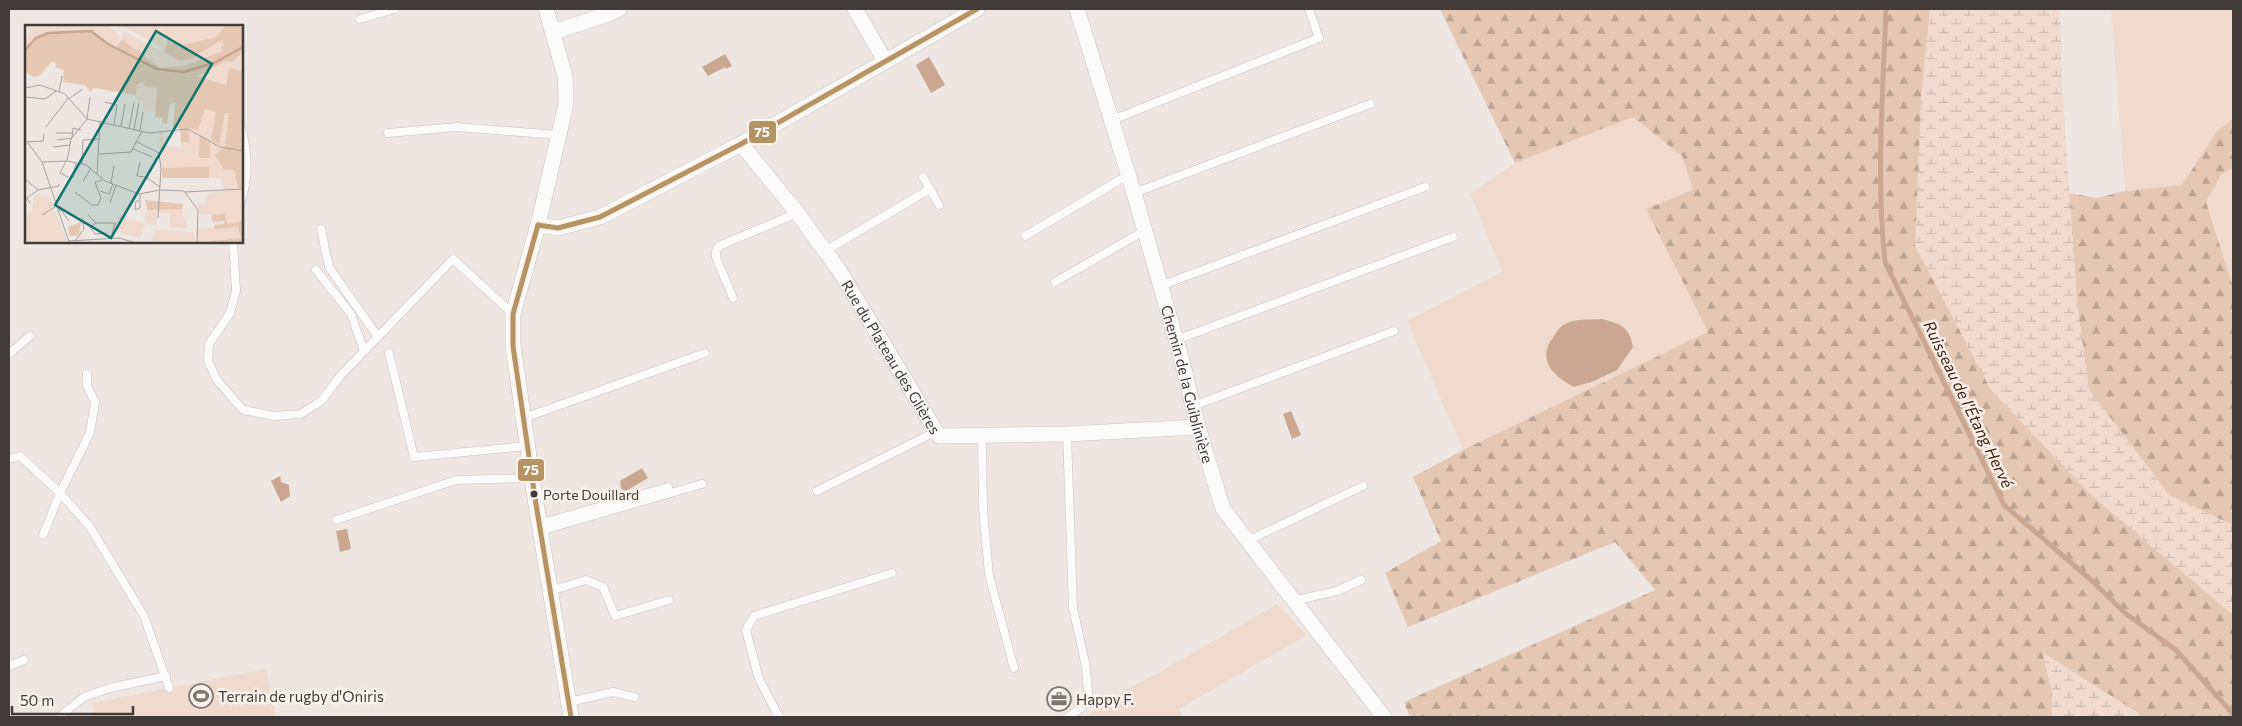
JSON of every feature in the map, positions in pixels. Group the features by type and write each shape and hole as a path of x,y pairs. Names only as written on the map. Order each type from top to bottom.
{"street":[{"path":"546,9 554,32 565,85 566,104 538,225 513,314 513,346 532,478 570,710"},
{"path":"554,32 619,9"},
{"path":"855,9 884,61"},
{"path":"538,225 558,228 600,218 742,144 977,9"},
{"name":"Chemin de la Guiblinière","path":"1077,9 1134,194 1176,340 1198,427 1223,509 1292,601 1384,717"},
{"name":"Rue du Plateau des Glières","path":"742,144 798,213 839,270 939,436 1067,434 1198,427"}],"lane":[{"path":"360,19 395,9"},
{"path":"1112,120 1319,38 1309,9"},
{"path":"1134,194 1370,104"},
{"path":"388,133 457,127 559,135"},
{"path":"242,131 248,165 242,197"},
{"path":"1025,236 1128,175"},
{"path":"923,177 939,205"},
{"path":"1160,286 1426,187"},
{"path":"825,251 930,188"},
{"path":"733,298 716,257 716,251 719,246 798,213"},
{"path":"321,229 329,267 378,337"},
{"path":"1055,282 1144,231"},
{"path":"1176,340 1453,237"},
{"path":"232,242 236,291 230,313 210,344 208,361 217,380 242,410 274,416 300,414 321,400 364,351 453,259 513,314"},
{"path":"316,270 351,314 364,351"},
{"path":"1193,406 1394,331"},
{"path":"9,354 30,336"},
{"path":"389,353 414,456 527,446"},
{"path":"524,418 704,353"},
{"path":"43,535 60,493 90,433 95,402 87,386 87,374"},
{"path":"817,492 937,431"},
{"path":"1067,434 1074,608 1086,667 1088,693 1081,708 1068,717"},
{"path":"982,436 983,509 989,575 1014,668"},
{"path":"9,459 20,456 60,493 90,527 144,616 169,688"},
{"path":"336,520 456,480 532,478"},
{"path":"540,528 702,484"},
{"path":"1247,541 1363,486"},
{"path":"540,528 668,487"},
{"path":"778,717 759,679 746,630 754,616 892,573"},
{"path":"550,591 586,580 603,587 615,616 669,600"},
{"path":"1292,601 1337,591 1361,580"},
{"path":"9,666 24,660"},
{"path":"59,717 84,696 110,688 166,676"},
{"path":"570,710 613,692 634,697"}],"green space":[{"path":"1440,9 1930,9 1921,100 2088,492 2233,615 2233,717 2144,717 2043,653 2052,691 2052,717 1410,717 1404,702 1655,590 1615,542 1408,627 1385,573 1441,541 1413,477 1463,450 1708,332 1646,209 1693,190 1682,156 1633,117 1515,163"},
{"path":"1930,9 2060,9 2062,83 2077,304 2089,390 2170,496 2233,525 2233,615 2088,492 1991,390 1915,246 1921,100"},
{"path":"2111,9 2233,9 2233,119 2217,131 2182,185 2125,191"},
{"path":"1633,117 1682,156 1693,190 1646,209 1708,333 1463,450 1407,321 1502,272 1470,194 1515,163"},
{"path":"2233,119 2233,168 2221,175 2206,202 2233,287 2233,525 2170,496 2089,390 2077,304 2069,193 2097,198 2125,191 2182,185 2217,131"},
{"path":"2233,168 2233,287 2206,202 2221,175"},
{"path":"1277,604 1307,635 1179,709 1182,717 1084,717 1106,700 1156,674"},
{"path":"2042,652 2144,717 2052,717 2052,691"},
{"name":"Terrain de rugby d'Oniris","path":"266,669 276,717 94,717 92,703"}],"shaded area":[{"path":"725,54 732,66 726,69 725,67 708,76 702,67"},
{"path":"929,57 945,85 931,93 916,65"},
{"path":"1602,319 1623,327 1629,334 1633,347 1617,370 1594,381 1574,387 1553,372 1549,366 1546,352 1549,344 1558,330 1565,324 1580,320"},
{"path":"1291,411 1301,435 1292,439 1283,414"},
{"path":"642,468 648,478 626,491 621,489 620,481"},
{"path":"280,476 281,482 289,485 290,496 281,502 271,481"},
{"path":"347,529 351,549 340,552 336,531"}],"waterway":[{"name":"Ruisseau de l'Étang Hervé","path":"1886,9 1881,167 1882,230 1885,262 2004,505 2090,579 2125,613 2176,650 2233,714"}],"transit line":[{"name":"75","path":"538,225 558,228 600,217 741,144 977,9"},
{"name":"75","path":"538,225 513,314 513,346 535,498 571,717"}],"place":[{"name":"Porte Douillard","path":"534,494"},
{"name":"Terrain de rugby d'Oniris","path":"201,696"},
{"name":"Happy F.","path":"1059,699"}]}
